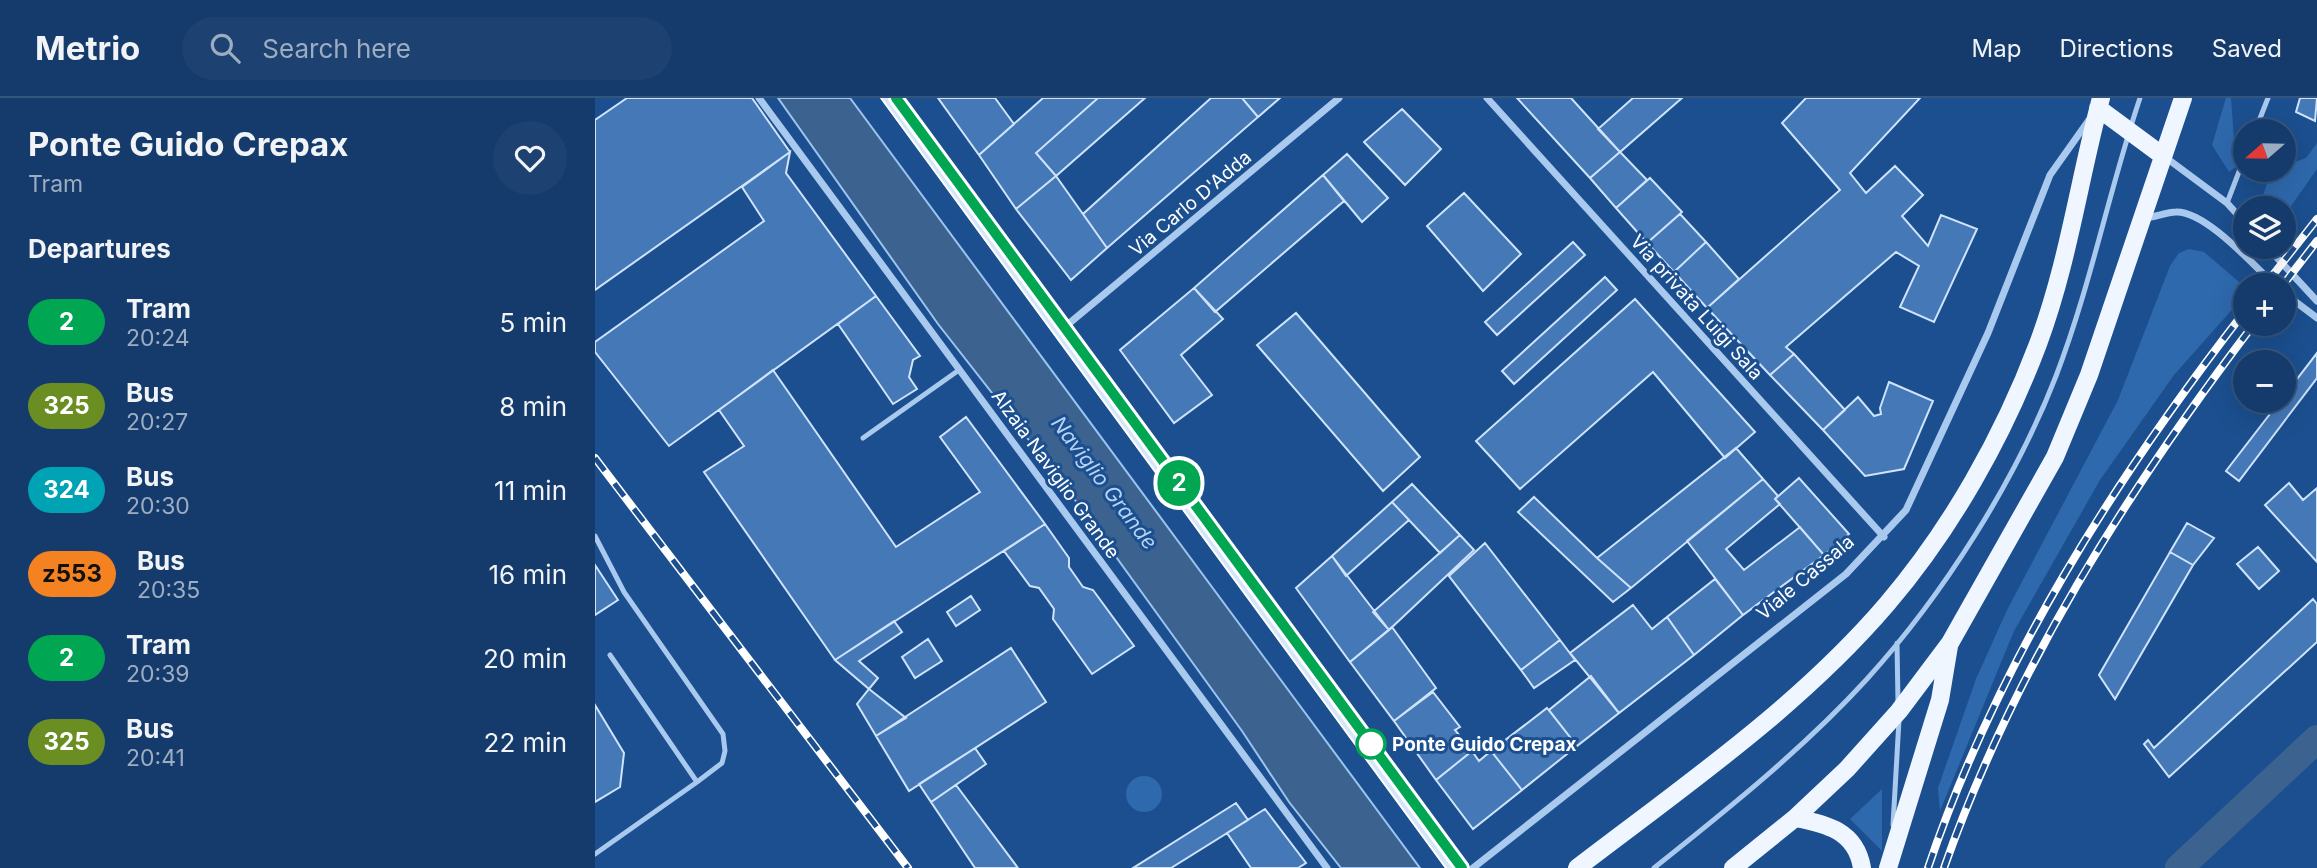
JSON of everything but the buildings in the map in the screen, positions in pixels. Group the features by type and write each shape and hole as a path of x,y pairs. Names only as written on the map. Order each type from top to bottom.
{"main road":[{"path":"1733,868 1795,818 1847,769 1899,711 1949,643 2055,457 2089,375 2183,98"},
{"path":"2096,102 2163,156"},
{"path":"1577,868 1703,771 1843,651 1887,603 1938,537 1983,464 2029,365 2053,299 2074,221 2096,102"},
{"path":"1889,867 1940,700 1949,643"},
{"path":"1795,818 1834,827 1848,838 1860,857 1862,868"}],"street":[{"name":"Alzaia Naviglio Grande","path":"758,98 1327,868"},
{"path":"889,98 1454,868"},
{"name":"Via Carlo D'Adda","path":"1060,331 1339,98"},
{"name":"Via privata Luigi Sala","path":"1487,98 1884,537"},
{"name":"Viale Cassala","path":"1473,868 1846,574 1884,537 1906,510 1988,333 2050,175 2096,102"},
{"path":"2163,156 2233,210"},
{"path":"2144,219 2175,212 2196,218 2211,227 2262,273"},
{"path":"2278,259 2317,301"},
{"path":"2296,302 2317,318"}],"lane":[{"path":"1654,868 1799,746 1867,679 1897,643 1978,527 2018,458 2055,378 2083,299 2140,98"},
{"path":"2260,119 2268,98"},
{"path":"2227,203 2235,182"},
{"path":"863,438 959,370"},
{"path":"595,536 624,592 723,734 725,751 722,763 595,854"},
{"path":"1889,867 1899,765 1897,643"},
{"path":"610,655 697,782"}],"shaded area":[{"path":"2226,98 2231,98 2233,169 2229,172 2212,145"},
{"path":"2317,143 2317,169 2296,199 2296,196 2263,196 2267,182 2296,182 2296,162 2306,158"},
{"path":"2189,249 2204,252 2233,277 2233,309 2174,375 2100,480 2014,631 1940,811 1938,788 1976,679 2007,610 2118,400 2170,266 2179,253"},
{"path":"1144,776 1157,781 1162,794 1157,807 1144,812 1131,807 1126,794 1131,781"},
{"path":"1882,789 1882,851 1850,819"}],"water":[{"name":"Naviglio Grande","path":"778,98 850,98 1420,868 1341,868 1289,802 1242,731 1064,485 938,324"}],"waterway":[{"path":"2179,868 2317,739"}],"tram line":[{"path":"881,98 1446,868"},
{"path":"896,98 1462,868"},
{"name":"2","path":"896,98 1462,868"}],"railway":[{"path":"2274,273 2317,219"},
{"path":"2292,273 2317,241"},
{"path":"1928,868 1956,792 1988,719 2063,576 2150,441 2233,327"},
{"path":"1944,868 1972,794 2039,652 2078,584 2162,451 2245,336"},
{"path":"595,458 908,868"}],"place":[{"name":"Ponte Guido Crepax","path":"1371,744"}]}
